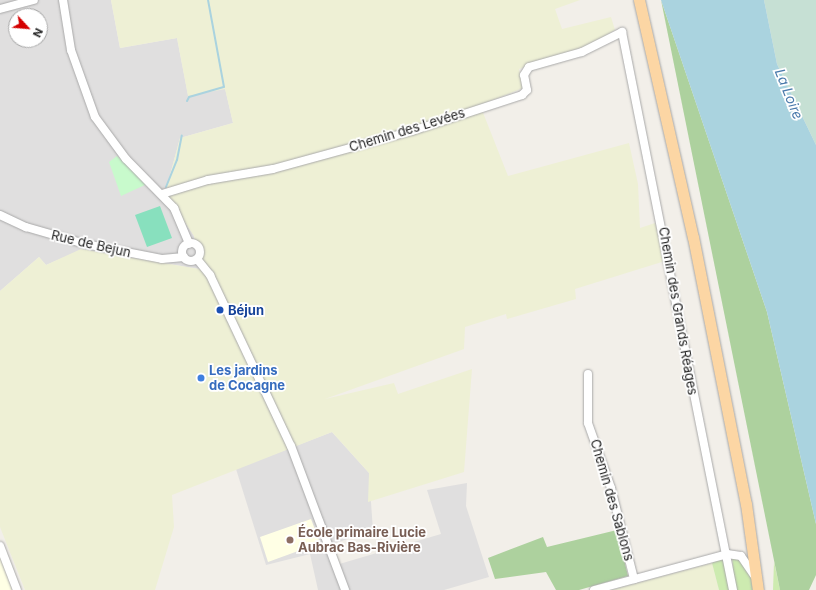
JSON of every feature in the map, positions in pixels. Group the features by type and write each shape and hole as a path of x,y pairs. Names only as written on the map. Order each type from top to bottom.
{"main road":[{"path":"639,0 693,237 746,504 757,585"}],"street":[{"path":"0,9 34,0"},
{"path":"63,0 77,72 102,130 162,194 182,222 189,244"},
{"name":"Chemin des Levées","path":"162,194 208,180 268,170 412,131 522,96 527,90 524,75 529,67 582,52 622,32"},
{"name":"Chemin des Grands Réages","path":"622,32 733,590"},
{"name":"Rue de Bejun","path":"0,215 26,227 85,244 162,259 184,257"},
{"path":"189,244 183,250 184,257 189,261 198,259"},
{"path":"189,244 198,246 198,259 210,275 291,446 345,590"},
{"name":"Chemin des Sablons","path":"588,374 588,423 611,488 634,579"},
{"path":"0,546 17,590"},
{"path":"594,590 727,554 741,556 757,585"}],"shaded area":[{"path":"0,0 111,0 120,48 177,38 188,95 225,88 233,123 180,138 167,186 169,197 194,236 200,269 81,250 46,265 39,257 0,291"},
{"path":"111,0 580,0 555,9 562,29 611,17 615,30 590,45 519,69 523,88 480,105 508,176 629,143 638,184 640,228 655,223 665,261 575,289 576,299 507,319 506,314 465,327 464,349 325,399 394,383 398,394 472,369 464,472 368,502 369,473 332,432 172,495 174,527 155,590 25,590 0,527 0,291 39,257 46,265 81,249 199,269 194,236 168,197 167,186 180,138 233,123 225,89 188,96 177,38 120,48"},
{"path":"764,0 816,0 816,145 777,64"},
{"path":"332,432 369,473 373,531 329,545 336,565 441,534 427,490 467,483 466,506 489,577 444,590 318,590 310,554 266,565 236,469"},
{"name":"École primaire Lucie Aubrac Bas-Rivière","path":"311,519 320,543 268,562 260,537"},
{"path":"0,556 12,590 0,590"},
{"path":"712,563 719,590 611,590"}],"green space":[{"path":"661,0 767,312 816,524 816,575 809,590 780,590"},
{"path":"117,156 147,184 121,196 109,162"},
{"path":"160,206 172,238 147,247 135,215"},
{"path":"617,530 628,576 579,590 556,590 546,572 495,579 488,558 543,537 547,547"},
{"path":"732,557 742,560 752,578 754,590 735,590"},
{"path":"719,559 725,560 731,590 719,590 712,563"},
{"path":"774,562 780,590 773,590"}],"water":[{"name":"La Loire","path":"661,0 764,0 777,64 816,145 816,524 767,312"}],"waterway":[{"path":"187,101 189,97 224,87 208,0"},
{"path":"166,187 177,160 182,135"}],"place":[{"name":"Béjun","path":"220,310"},
{"name":"Les jardins de Cocagne","path":"201,378"},
{"name":"École primaire Lucie Aubrac Bas-Rivière","path":"290,540"}]}
